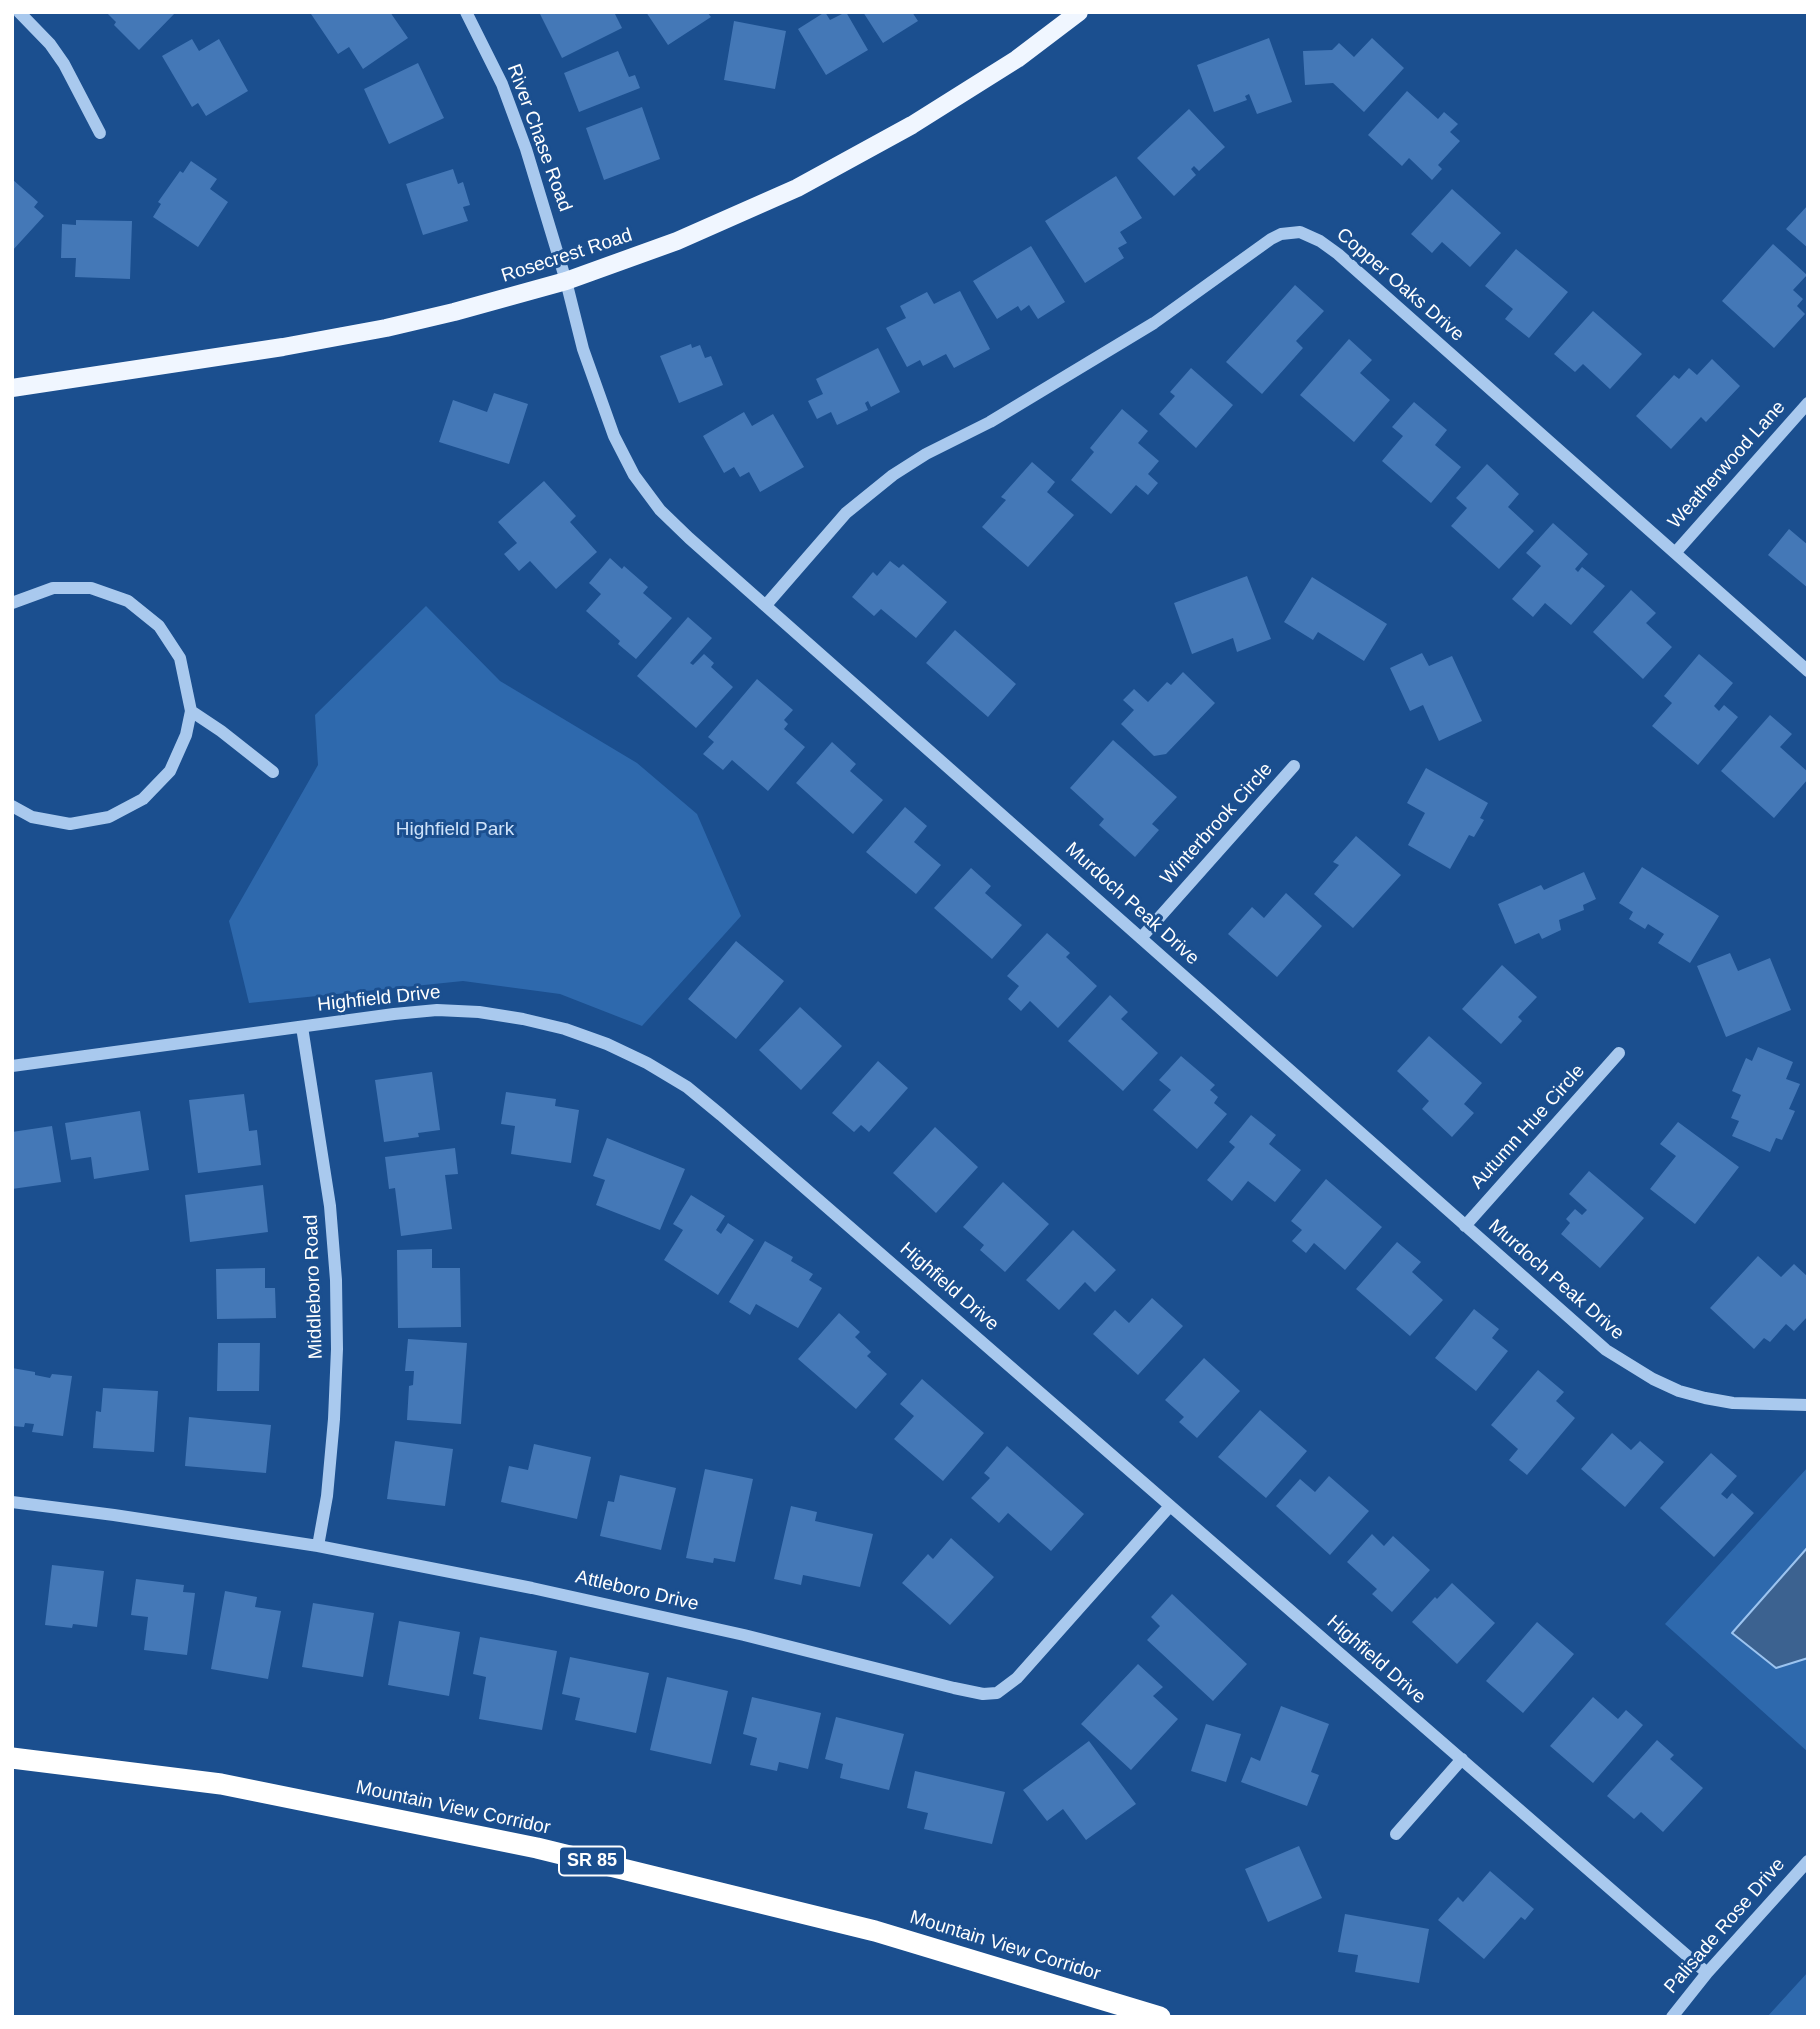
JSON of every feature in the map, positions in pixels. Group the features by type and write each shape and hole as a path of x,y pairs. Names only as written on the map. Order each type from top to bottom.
{"highway":[{"name":"Mountain View Corridor","path":"12,1758 221,1784 537,1848 875,1931 1160,2017"}],"main road":[{"name":"Rosecrest Road","path":"12,388 283,347 386,328 566,281 677,241 797,188 924,118 1017,59 1079,12"}],"street":[{"path":"19,12 50,44 64,64 100,133"},
{"name":"River Chase Road","path":"466,12 502,84 526,149 566,281"},
{"name":"Copper Oaks Drive","path":"766,605 846,513 884,481 909,464 990,422 1103,355 1154,323 1261,245 1281,234 1300,232 1338,254 1808,671"},
{"name":"Murdoch Peak Drive","path":"566,281 583,349 614,436 634,475 674,524 1606,1350 1653,1379 1679,1391 1732,1403 1808,1405"},
{"name":"Weatherwood Lane","path":"1675,553 1808,403"},
{"path":"12,604 53,588 92,588 128,601 159,626 180,658 191,711 186,735 170,771 144,799 108,817 70,824 32,817 12,817"},
{"path":"191,711 272,772"},
{"name":"Winterbrook Circle","path":"1142,938 1294,766"},
{"path":"12,806 32,817"},
{"name":"Highfield Drive","path":"12,1066 437,1010 479,1012 565,1029 607,1044 647,1063 687,1087 721,1115 1707,1973"},
{"name":"Middleboro Road","path":"302,1027 330,1206 336,1280 334,1419 327,1496 318,1546"},
{"name":"Autumn Hue Circle","path":"1465,1226 1619,1054"},
{"name":"Attleboro Drive","path":"12,1502 318,1546 532,1588 744,1635 984,1694 997,1693 1008,1687 1027,1668 1170,1506"},
{"path":"1396,1834 1462,1759"},
{"name":"Palisade Rose Drive","path":"1672,2017 1707,1973 1808,1861"}],"green space":[{"name":"Highfield Park","path":"426,606 500,681 637,763 697,814 741,916 642,1026 560,994 463,981 249,1003 229,921 318,765 315,715"},
{"path":"1808,1467 1808,1752 1665,1624"},
{"path":"1808,1972 1808,2017 1767,2017"}],"shaded area":[{"path":"1808,1547 1808,1658 1776,1668 1732,1633"}],"building":[{"path":"106,12 176,12 139,50 114,25 116,22"},
{"path":"390,12 408,38 363,69 349,47 338,54 311,14"},
{"path":"539,12 614,12 622,28 562,58"},
{"path":"646,12 707,12 711,17 668,45"},
{"path":"825,12 830,20 846,12 868,50 826,75 798,29"},
{"path":"863,12 912,12 918,21 883,43"},
{"path":"734,21 786,31 775,89 724,80"},
{"path":"1269,38 1292,102 1257,114 1249,94 1245,96 1247,100 1214,112 1197,65"},
{"path":"1372,38 1404,68 1364,112 1333,83 1305,85 1303,51 1332,50 1339,43 1354,57"},
{"path":"192,39 199,51 219,39 248,91 206,116 198,103 192,107 162,56"},
{"path":"618,51 629,77 635,75 640,88 579,112 564,73"},
{"path":"418,63 444,118 389,144 364,89"},
{"path":"1407,91 1438,119 1444,112 1458,124 1450,132 1460,141 1438,165 1442,169 1432,180 1409,158 1402,166 1368,135"},
{"path":"642,107 660,159 604,180 586,128"},
{"path":"1189,109 1225,147 1199,171 1194,166 1191,169 1196,175 1174,196 1137,158"},
{"path":"191,161 217,179 210,189 228,202 198,247 153,217 161,204 158,202 180,171 183,173"},
{"path":"453,169 458,184 463,182 470,205 463,207 468,221 423,235 406,184"},
{"path":"1116,176 1142,218 1120,232 1127,243 1118,248 1124,258 1085,283 1045,221"},
{"path":"12,179 38,202 34,207 44,216 12,251"},
{"path":"1452,189 1501,233 1470,267 1442,242 1432,253 1411,234"},
{"path":"1808,205 1808,248 1786,229"},
{"path":"76,220 132,221 130,279 75,277 76,258 61,258 62,224 76,225"},
{"path":"1773,244 1807,275 1793,290 1803,299 1797,306 1805,314 1774,348 1722,301"},
{"path":"1031,246 1065,302 1038,319 1029,305 1021,311 1018,306 997,319 973,281"},
{"path":"1516,249 1568,292 1529,338 1505,319 1513,309 1485,286"},
{"path":"1295,285 1324,311 1296,341 1303,348 1262,394 1226,362"},
{"path":"960,291 990,349 954,368 946,354 923,366 920,360 907,367 886,328 906,318 900,306 927,292 934,304"},
{"path":"1593,311 1642,354 1610,389 1583,364 1575,372 1554,354"},
{"path":"1349,339 1372,360 1360,373 1390,400 1354,442 1300,395"},
{"path":"691,344 692,348 700,345 705,358 711,356 723,385 679,403 660,356"},
{"path":"878,348 900,392 871,407 868,401 865,403 868,410 837,425 831,412 817,419 808,401 823,394 816,379"},
{"path":"1712,359 1740,386 1706,422 1701,417 1671,449 1636,416 1674,375 1679,379 1689,368 1697,375"},
{"path":"1191,368 1233,405 1196,448 1159,414 1175,396 1170,392"},
{"path":"494,393 528,404 509,464 439,442 453,400 487,412"},
{"path":"1414,402 1447,430 1435,445 1461,467 1431,503 1382,461 1403,436 1392,427"},
{"path":"1122,409 1148,431 1138,443 1159,461 1148,474 1158,483 1148,495 1136,485 1111,514 1071,480 1094,452 1090,448"},
{"path":"744,412 752,426 773,414 804,467 760,492 749,472 740,477 734,467 724,473 703,436"},
{"path":"1032,462 1055,482 1047,492 1074,515 1028,567 982,527 1006,500 1001,497"},
{"path":"1487,464 1519,494 1508,507 1534,531 1499,569 1451,526 1467,508 1456,498"},
{"path":"544,481 576,516 570,522 597,552 556,589 530,561 519,571 504,554 517,543 498,522"},
{"path":"1553,523 1588,554 1575,569 1578,572 1582,567 1605,586 1571,625 1545,603 1533,617 1512,599 1541,566 1526,553"},
{"path":"1789,529 1808,545 1808,588 1768,555"},
{"path":"610,558 622,569 624,566 648,587 643,593 672,618 636,659 586,611 601,594 589,583"},
{"path":"890,561 899,568 903,564 947,602 916,638 881,609 874,616 852,597 873,572 877,576"},
{"path":"1247,576 1271,639 1237,652 1233,638 1192,654 1174,603"},
{"path":"1312,577 1387,624 1364,661 1318,632 1313,640 1284,622"},
{"path":"1631,590 1656,613 1646,623 1672,647 1643,679 1593,632"},
{"path":"688,617 712,638 690,663 693,665 704,654 714,663 711,667 733,687 696,728 637,676"},
{"path":"955,630 1016,684 988,717 926,663"},
{"path":"1422,653 1429,666 1452,656 1482,721 1439,741 1423,705 1410,711 1390,668"},
{"path":"1699,654 1733,683 1714,706 1719,711 1724,705 1738,717 1698,765 1652,726 1672,703 1664,696"},
{"path":"1183,672 1215,703 1166,754 1154,756 1121,724 1134,710 1123,700 1134,689 1148,702 1167,682 1171,685"},
{"path":"757,679 793,710 784,720 788,724 784,729 805,747 768,791 732,760 723,770 703,754 714,742 708,737"},
{"path":"1770,715 1792,734 1780,747 1808,772 1808,779 1774,818 1721,771"},
{"path":"1113,740 1177,797 1152,824 1159,830 1135,857 1099,825 1104,819 1070,788"},
{"path":"832,742 856,764 850,771 883,800 853,834 796,783"},
{"path":"1426,768 1488,803 1480,818 1484,820 1474,837 1469,835 1450,869 1408,845 1425,813 1407,803"},
{"path":"905,807 927,826 914,842 941,865 916,894 866,852"},
{"path":"1356,836 1401,875 1353,928 1314,894 1339,865 1333,862"},
{"path":"1642,867 1719,916 1690,963 1658,943 1664,934 1648,924 1645,929 1629,919 1633,912 1619,903"},
{"path":"971,868 991,886 985,893 1022,925 992,959 934,908"},
{"path":"1584,872 1596,899 1583,905 1584,910 1559,920 1561,930 1542,939 1539,933 1515,944 1498,904 1541,885 1544,890"},
{"path":"1286,893 1322,926 1277,977 1228,934 1252,907 1264,918"},
{"path":"1047,933 1070,953 1066,957 1097,986 1058,1028 1030,1001 1021,1011 1008,999 1019,986 1007,976"},
{"path":"736,941 784,981 736,1039 688,999"},
{"path":"1730,953 1738,971 1770,958 1791,1010 1726,1037 1697,966"},
{"path":"1502,965 1537,997 1518,1017 1522,1021 1501,1044 1462,1009"},
{"path":"1110,995 1128,1012 1121,1019 1158,1053 1123,1091 1068,1041"},
{"path":"800,1007 842,1046 801,1090 759,1050"},
{"path":"1429,1036 1482,1083 1464,1104 1474,1113 1452,1137 1422,1109 1429,1101 1397,1071"},
{"path":"1758,1047 1793,1062 1786,1079 1800,1084 1789,1109 1795,1111 1782,1140 1776,1138 1770,1152 1732,1136 1739,1121 1731,1118 1741,1095 1732,1091 1746,1058 1752,1061"},
{"path":"1181,1056 1215,1085 1210,1090 1218,1097 1214,1103 1227,1114 1197,1149 1153,1110 1171,1090 1159,1080"},
{"path":"878,1061 908,1088 869,1132 861,1125 854,1132 832,1113"},
{"path":"432,1072 440,1130 418,1133 419,1137 384,1142 375,1080"},
{"path":"506,1092 556,1099 555,1106 579,1110 571,1163 511,1154 515,1126 501,1124"},
{"path":"244,1094 249,1131 257,1130 261,1165 198,1173 189,1100"},
{"path":"140,1111 149,1170 94,1179 91,1157 71,1160 65,1123"},
{"path":"1251,1115 1276,1135 1269,1144 1301,1170 1275,1202 1248,1181 1232,1201 1207,1180 1235,1147 1229,1142"},
{"path":"1678,1122 1739,1167 1695,1224 1650,1189 1676,1156 1660,1144"},
{"path":"52,1126 61,1182 12,1189 12,1132"},
{"path":"935,1127 978,1167 936,1213 893,1173"},
{"path":"607,1138 685,1169 660,1230 596,1205 605,1180 593,1176"},
{"path":"455,1148 458,1174 445,1175 452,1229 401,1236 395,1188 389,1189 385,1157"},
{"path":"1589,1171 1644,1218 1600,1268 1561,1234 1570,1223 1566,1219 1575,1209 1582,1215 1587,1210 1569,1194"},
{"path":"1326,1179 1382,1227 1345,1270 1314,1243 1306,1253 1292,1241 1302,1230 1291,1221"},
{"path":"1003,1182 1049,1224 1005,1272 980,1250 984,1245 963,1227"},
{"path":"263,1185 268,1232 190,1242 185,1195"},
{"path":"691,1195 725,1216 716,1230 721,1234 728,1223 754,1240 718,1295 664,1260 683,1230 673,1224"},
{"path":"1073,1230 1116,1270 1095,1292 1085,1282 1059,1310 1026,1280"},
{"path":"765,1241 793,1257 791,1261 813,1274 809,1280 822,1288 798,1328 756,1304 750,1315 729,1302"},
{"path":"1397,1242 1421,1262 1412,1272 1443,1300 1410,1336 1356,1289"},
{"path":"432,1249 432,1268 460,1268 461,1327 398,1328 397,1250"},
{"path":"1758,1256 1781,1277 1794,1264 1808,1277 1808,1316 1794,1331 1786,1324 1770,1342 1764,1338 1754,1349 1710,1308"},
{"path":"265,1268 265,1288 275,1288 276,1318 217,1319 216,1269"},
{"path":"1152,1298 1183,1326 1138,1375 1093,1334 1115,1310 1129,1323"},
{"path":"1474,1309 1499,1329 1492,1338 1508,1351 1476,1391 1435,1358"},
{"path":"839,1313 860,1332 855,1337 871,1352 867,1356 887,1374 856,1409 798,1359"},
{"path":"408,1339 467,1343 461,1424 407,1420 409,1386 413,1385 414,1371 405,1371"},
{"path":"218,1343 260,1343 259,1391 217,1391"},
{"path":"1204,1358 1240,1391 1197,1438 1179,1422 1184,1417 1165,1400"},
{"path":"12,1368 50,1378 52,1374 72,1376 63,1436 32,1432 34,1424 12,1426"},
{"path":"1538,1370 1564,1392 1556,1401 1575,1418 1527,1475 1509,1460 1518,1449 1491,1425"},
{"path":"922,1379 984,1433 943,1481 894,1439 914,1416 900,1404"},
{"path":"103,1388 158,1391 154,1452 93,1448 96,1411 101,1412"},
{"path":"1260,1410 1307,1451 1266,1498 1218,1457"},
{"path":"189,1417 271,1425 266,1473 185,1466"},
{"path":"1612,1433 1631,1450 1640,1441 1664,1462 1625,1507 1581,1469"},
{"path":"395,1441 453,1449 445,1506 387,1499"},
{"path":"534,1444 591,1457 577,1519 501,1502 509,1466 528,1470"},
{"path":"1007,1446 1084,1514 1051,1551 1008,1513 999,1523 971,1498 990,1478 984,1473"},
{"path":"1711,1453 1737,1476 1721,1494 1727,1499 1732,1493 1754,1513 1714,1557 1660,1508"},
{"path":"705,1469 753,1479 735,1562 714,1558 713,1563 686,1558"},
{"path":"620,1475 676,1488 661,1550 600,1536 608,1501 614,1502"},
{"path":"1329,1476 1369,1511 1330,1555 1276,1506 1300,1479 1315,1492"},
{"path":"791,1506 817,1512 815,1521 873,1534 860,1587 803,1575 801,1585 774,1579"},
{"path":"1372,1534 1384,1546 1393,1536 1430,1570 1392,1612 1372,1594 1377,1589 1347,1562"},
{"path":"951,1538 994,1577 950,1625 902,1583 928,1554 933,1559"},
{"path":"52,1565 104,1571 97,1627 45,1625"},
{"path":"136,1579 184,1585 183,1592 195,1593 187,1655 144,1650 148,1617 131,1615"},
{"path":"1452,1583 1495,1623 1457,1664 1412,1622"},
{"path":"225,1591 257,1597 255,1607 281,1611 268,1679 211,1669"},
{"path":"1172,1594 1247,1664 1213,1701 1147,1640 1160,1626 1151,1617"},
{"path":"313,1603 374,1613 363,1677 302,1667"},
{"path":"399,1621 460,1632 449,1696 388,1685"},
{"path":"1537,1622 1574,1654 1523,1713 1486,1681"},
{"path":"480,1637 557,1651 542,1730 479,1719 486,1677 473,1674"},
{"path":"570,1657 649,1673 636,1733 575,1720 580,1698 562,1694"},
{"path":"1138,1664 1163,1687 1153,1696 1178,1719 1131,1770 1081,1724"},
{"path":"667,1677 728,1691 711,1764 650,1750"},
{"path":"752,1697 821,1713 808,1769 779,1762 777,1771 750,1765 757,1738 743,1734"},
{"path":"1593,1697 1618,1719 1626,1710 1643,1725 1593,1783 1550,1746"},
{"path":"1281,1706 1329,1724 1311,1772 1319,1775 1307,1806 1241,1782 1251,1757 1260,1761"},
{"path":"836,1717 904,1734 889,1790 840,1778 843,1764 825,1759"},
{"path":"1206,1724 1241,1734 1226,1782 1191,1771"},
{"path":"1657,1740 1674,1755 1670,1759 1703,1788 1663,1832 1641,1812 1634,1819 1607,1796"},
{"path":"1089,1741 1136,1804 1086,1840 1063,1809 1047,1821 1023,1790"},
{"path":"915,1771 1005,1792 992,1844 924,1829 928,1813 907,1808"},
{"path":"1299,1846 1322,1898 1268,1922 1245,1869"},
{"path":"1490,1871 1534,1909 1525,1920 1521,1917 1484,1959 1438,1920 1458,1897 1463,1902"},
{"path":"1345,1914 1429,1929 1419,1983 1355,1972 1358,1955 1338,1952"}]}
